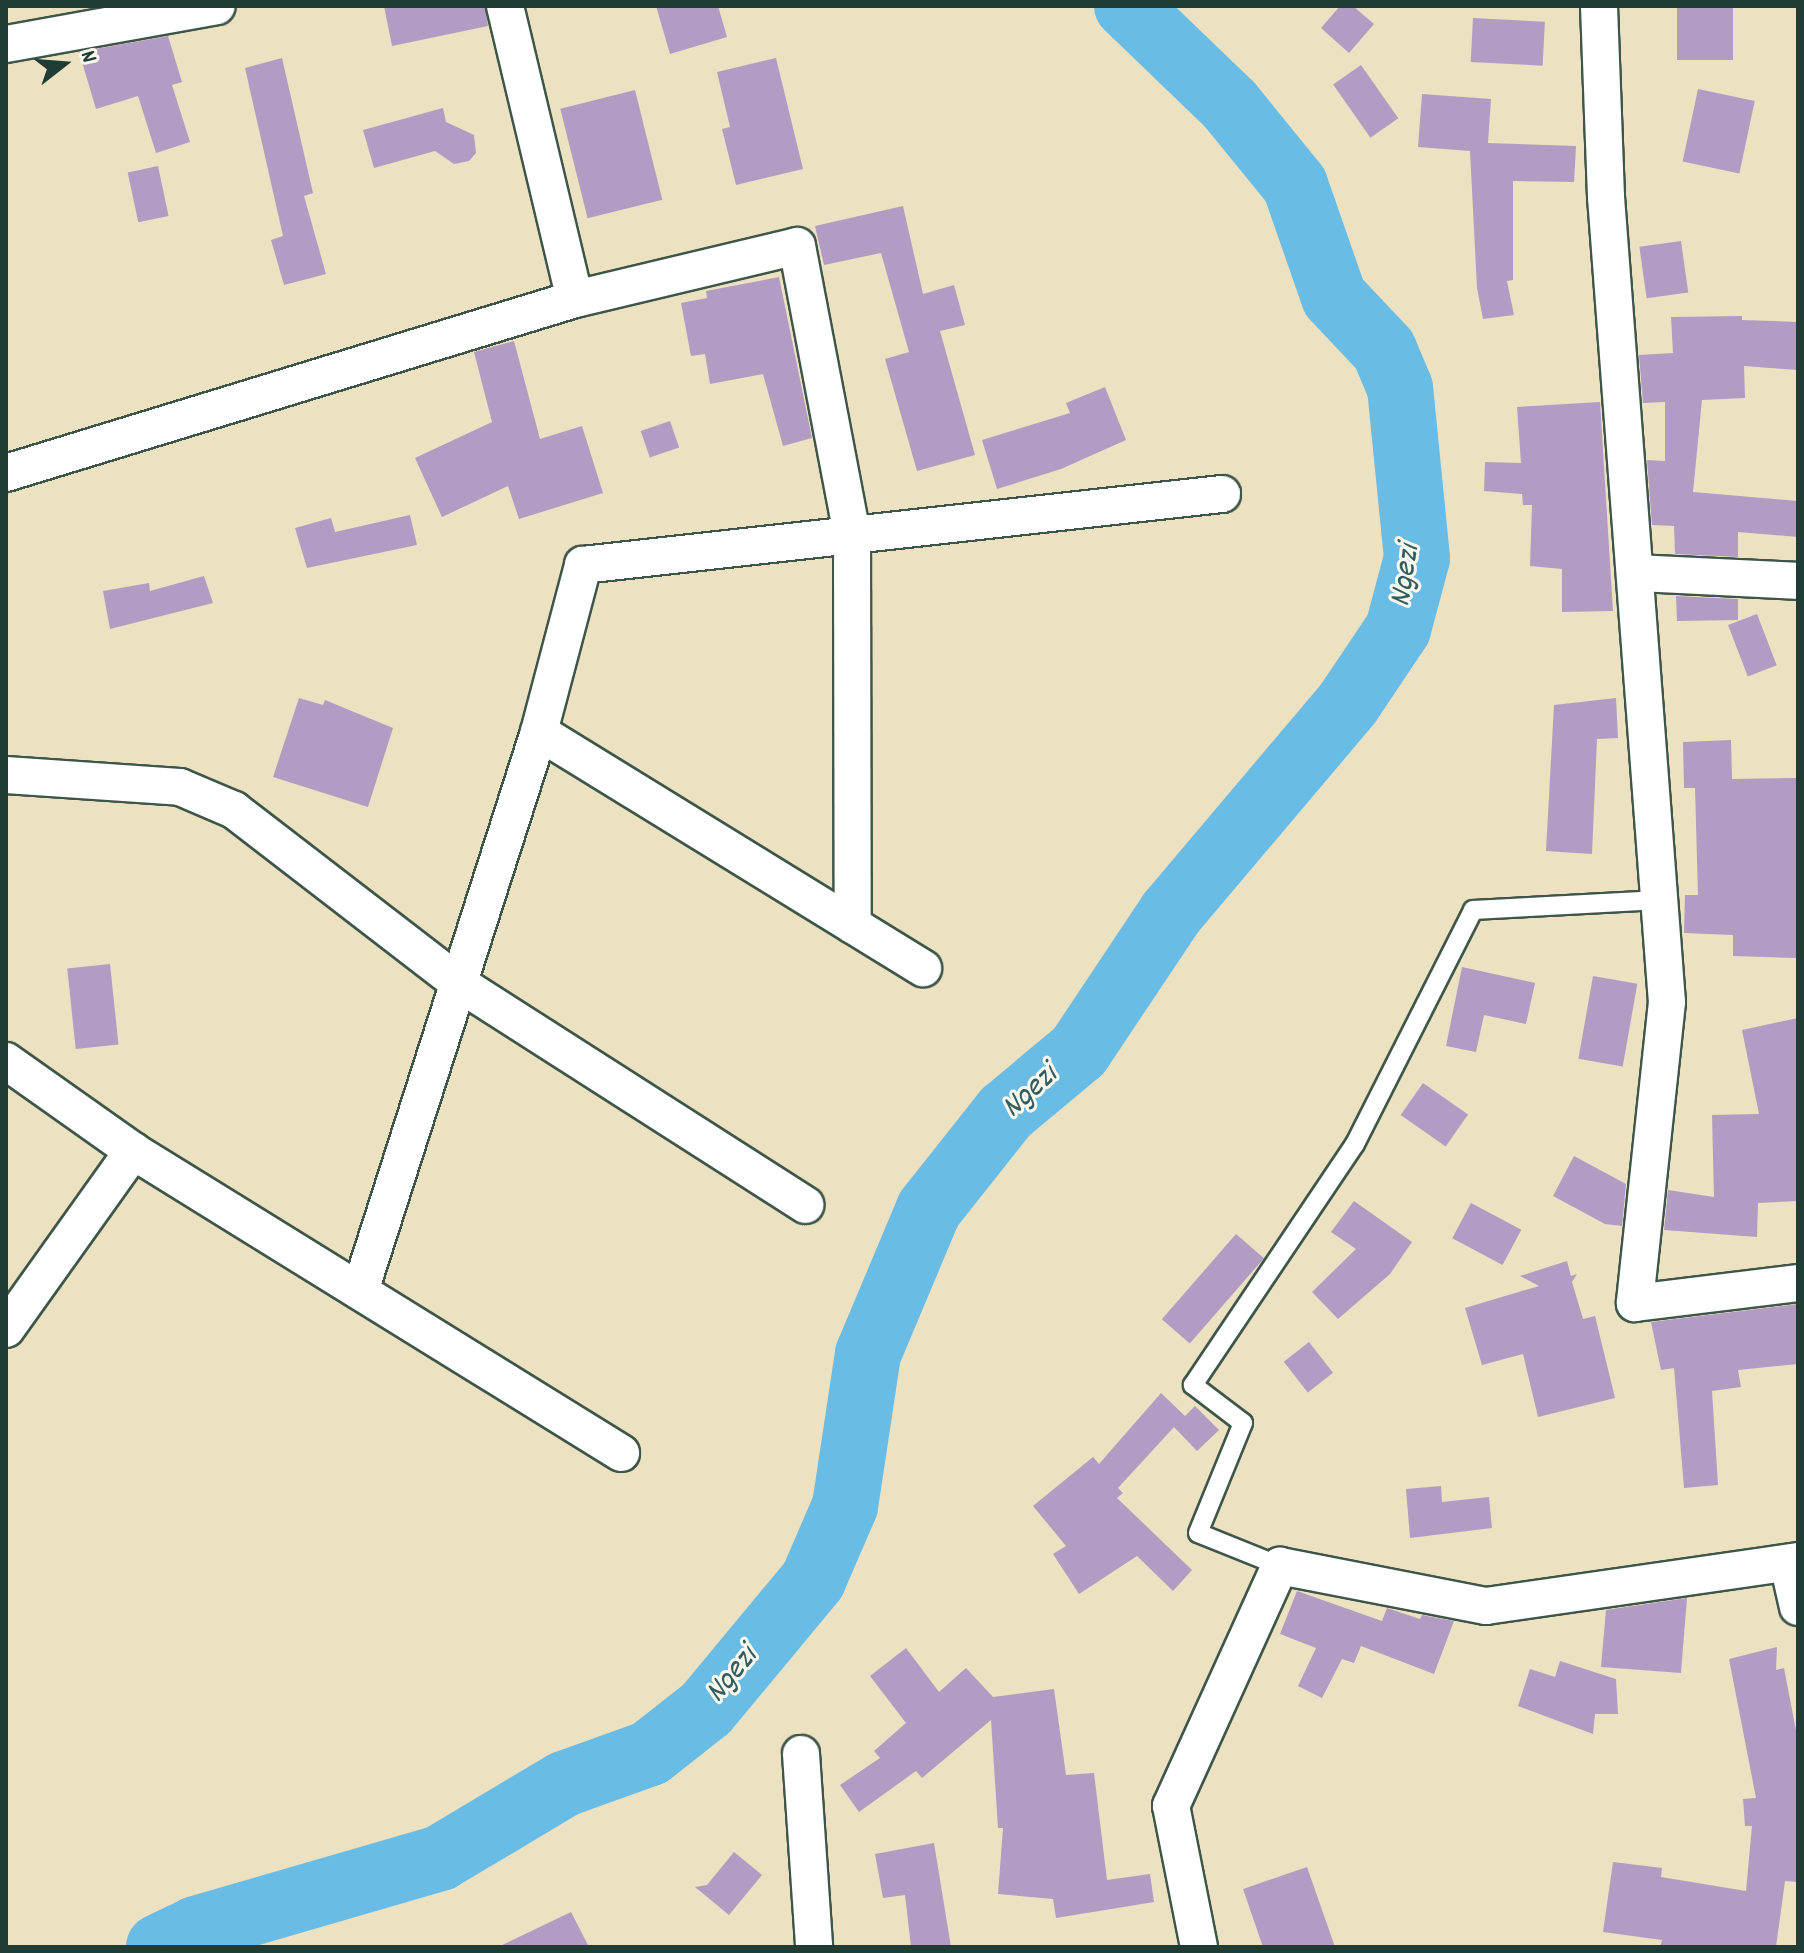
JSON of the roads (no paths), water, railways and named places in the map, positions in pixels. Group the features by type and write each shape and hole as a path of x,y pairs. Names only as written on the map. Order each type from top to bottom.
{"street":[{"path":"6,44 217,6"},
{"path":"505,6 575,299"},
{"path":"1599,6 1606,197 1637,573 1667,1002 1635,1303 1798,1283"},
{"path":"6,473 575,299 797,246 852,533 853,925"},
{"path":"360,1291 539,732 583,565 1222,494"},
{"path":"1637,573 1798,581"},
{"path":"539,732 923,968"},
{"path":"6,775 180,787 234,810 460,984 805,1205"},
{"path":"6,1061 133,1151 621,1453"},
{"path":"6,1329 133,1151"},
{"path":"1199,1947 1171,1806 1280,1566 1486,1606 1793,1562 1798,1607"},
{"path":"801,1754 814,1947"}],"lane":[{"path":"1280,1566 1198,1533 1243,1423 1193,1385 1355,1144 1473,910 1660,900"}],"waterway":[{"name":"Ngezi","path":"159,1947 196,1929 440,1858 564,1784 650,1753 706,1709 813,1580 845,1506 868,1354 929,1209 1006,1112 1079,1051 1171,913 1349,702 1398,629 1417,558 1400,388 1384,350 1334,297 1295,185 1230,105 1127,6"}]}
